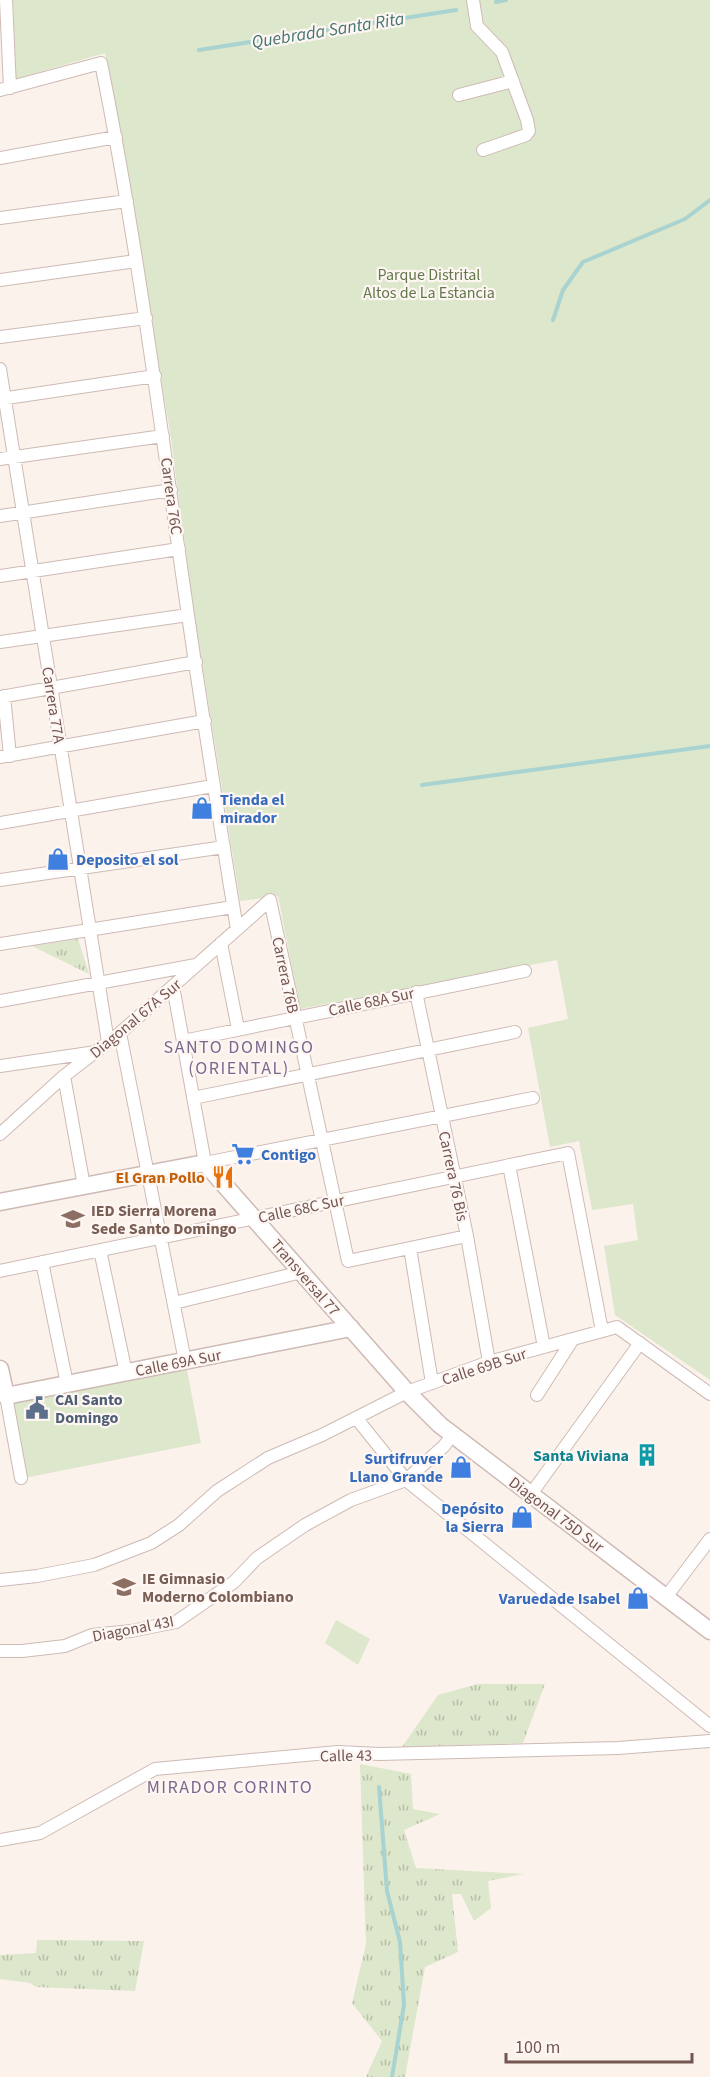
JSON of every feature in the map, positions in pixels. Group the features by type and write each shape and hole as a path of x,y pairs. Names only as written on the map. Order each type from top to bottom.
{"street":[{"path":"5,89 6,0"},
{"path":"473,0 477,26 502,52 529,131 526,135 483,150"},
{"name":"Carrera 76C","path":"5,89 101,63 116,137 146,318 213,786 237,929"},
{"path":"459,94 513,81"},
{"path":"0,158 116,137"},
{"path":"0,218 127,201"},
{"path":"0,280 136,261"},
{"path":"0,337 146,318"},
{"name":"Carrera 77A","path":"0,369 2,399 14,457 108,1042"},
{"path":"2,399 155,376"},
{"path":"0,459 163,436"},
{"path":"0,516 171,490"},
{"path":"0,576 179,549"},
{"path":"0,642 188,615"},
{"path":"195,662 2,697 5,756 205,722"},
{"path":"0,823 213,786"},
{"path":"0,880 224,848"},
{"name":"Diagonal 67A Sur","path":"0,1134 64,1076 120,1033 270,900"},
{"name":"Carrera 76B","path":"270,900 348,1261 411,1248"},
{"path":"0,944 233,907"},
{"path":"221,944 237,1029"},
{"path":"0,1001 197,965"},
{"name":"Calle 68A Sur","path":"183,1041 525,971"},
{"path":"173,986 205,1163"},
{"name":"Carrera 76 Bis","path":"416,992 466,1236 489,1362"},
{"path":"193,1098 515,1032"},
{"path":"120,1033 185,1361"},
{"path":"0,1066 97,1052"},
{"path":"64,1076 84,1186"},
{"path":"0,1202 533,1098"},
{"name":"Calle 68C Sur","path":"0,1271 568,1153 602,1331"},
{"name":"Transversal 77","path":"205,1163 407,1392"},
{"path":"509,1165 544,1347"},
{"path":"432,1383 411,1248 466,1236"},
{"path":"100,1250 126,1373"},
{"path":"42,1262 66,1384"},
{"path":"174,1303 302,1272"},
{"name":"Calle 69B Sur","path":"0,1580 37,1576 94,1565 151,1543 187,1519 217,1491 268,1458 357,1419 407,1392 489,1362 617,1327 640,1344"},
{"name":"Calle 69A Sur","path":"6,1396 351,1328"},
{"path":"537,1395 573,1339"},
{"path":"531,1494 640,1344 710,1394"},
{"path":"0,1369 21,1478"},
{"name":"Diagonal 75D Sur","path":"407,1392 453,1435 710,1631"},
{"path":"357,1419 406,1479 710,1726"},
{"path":"406,1479 444,1446 453,1435"},
{"name":"Diagonal 43I","path":"0,1651 65,1646 92,1635 131,1631 177,1622 234,1582 257,1558 305,1525 351,1500 406,1479"},
{"path":"666,1597 710,1539"},
{"name":"Calle 43","path":"0,1840 40,1833 155,1769 338,1752 380,1754 618,1748 710,1741"}],"green space":[{"name":"Parque Distrital Altos de La Estancia","path":"13,0 710,0 710,1380 615,1315 604,1246 638,1240 633,1204 592,1210 579,1141 550,1147 528,1028 568,1019 557,960 300,1009 278,896 240,901 195,619 170,432 105,53 16,79"},
{"path":"78,939 89,974 32,946"},
{"path":"186,1365 201,1443 24,1478 9,1399"},
{"path":"336,1620 370,1639 358,1665 325,1643"},
{"path":"478,1684 545,1684 523,1743 402,1747 438,1695"},
{"path":"360,1764 411,1774 413,1809 440,1814 404,1830 416,1868 524,1874 488,1881 491,1908 474,1921 461,1894 452,1894 458,1952 425,1967 405,2077 366,2077 382,2041 352,2003 366,1944"},
{"path":"37,1940 144,1941 135,1991 36,1987 30,1983 0,1979 0,1955 36,1953"}],"waterway":[{"name":"Quebrada Santa Rita","path":"496,2 506,0"},
{"name":"Quebrada Santa Rita","path":"199,50 456,10"},
{"path":"553,320 563,290 583,262 685,219 710,200"},
{"path":"422,785 710,746"},
{"path":"379,1787 387,1891 400,1942 404,2005 392,2077"}],"place":[{"name":"Tienda el mirador","path":"202,808"},
{"name":"Deposito el sol","path":"58,859"},
{"name":"Contigo","path":"243,1154"},
{"name":"El Gran Pollo","path":"223,1177"},
{"name":"IED Sierra Morena Sede Santo Domingo","path":"73,1219"},
{"name":"CAI Santo Domingo","path":"37,1408"},
{"name":"Santa Viviana","path":"647,1455"},
{"name":"Surtifruver Llano Grande","path":"461,1467"},
{"name":"Depósito la Sierra","path":"522,1517"},
{"name":"IE Gimnasio Moderno Colombiano","path":"124,1587"},
{"name":"Varuedade Isabel","path":"638,1598"}],"district":[{"name":"SANTO DOMINGO (ORIENTAL)","path":"239,1057"},
{"name":"MIRADOR CORINTO","path":"230,1787"}]}
